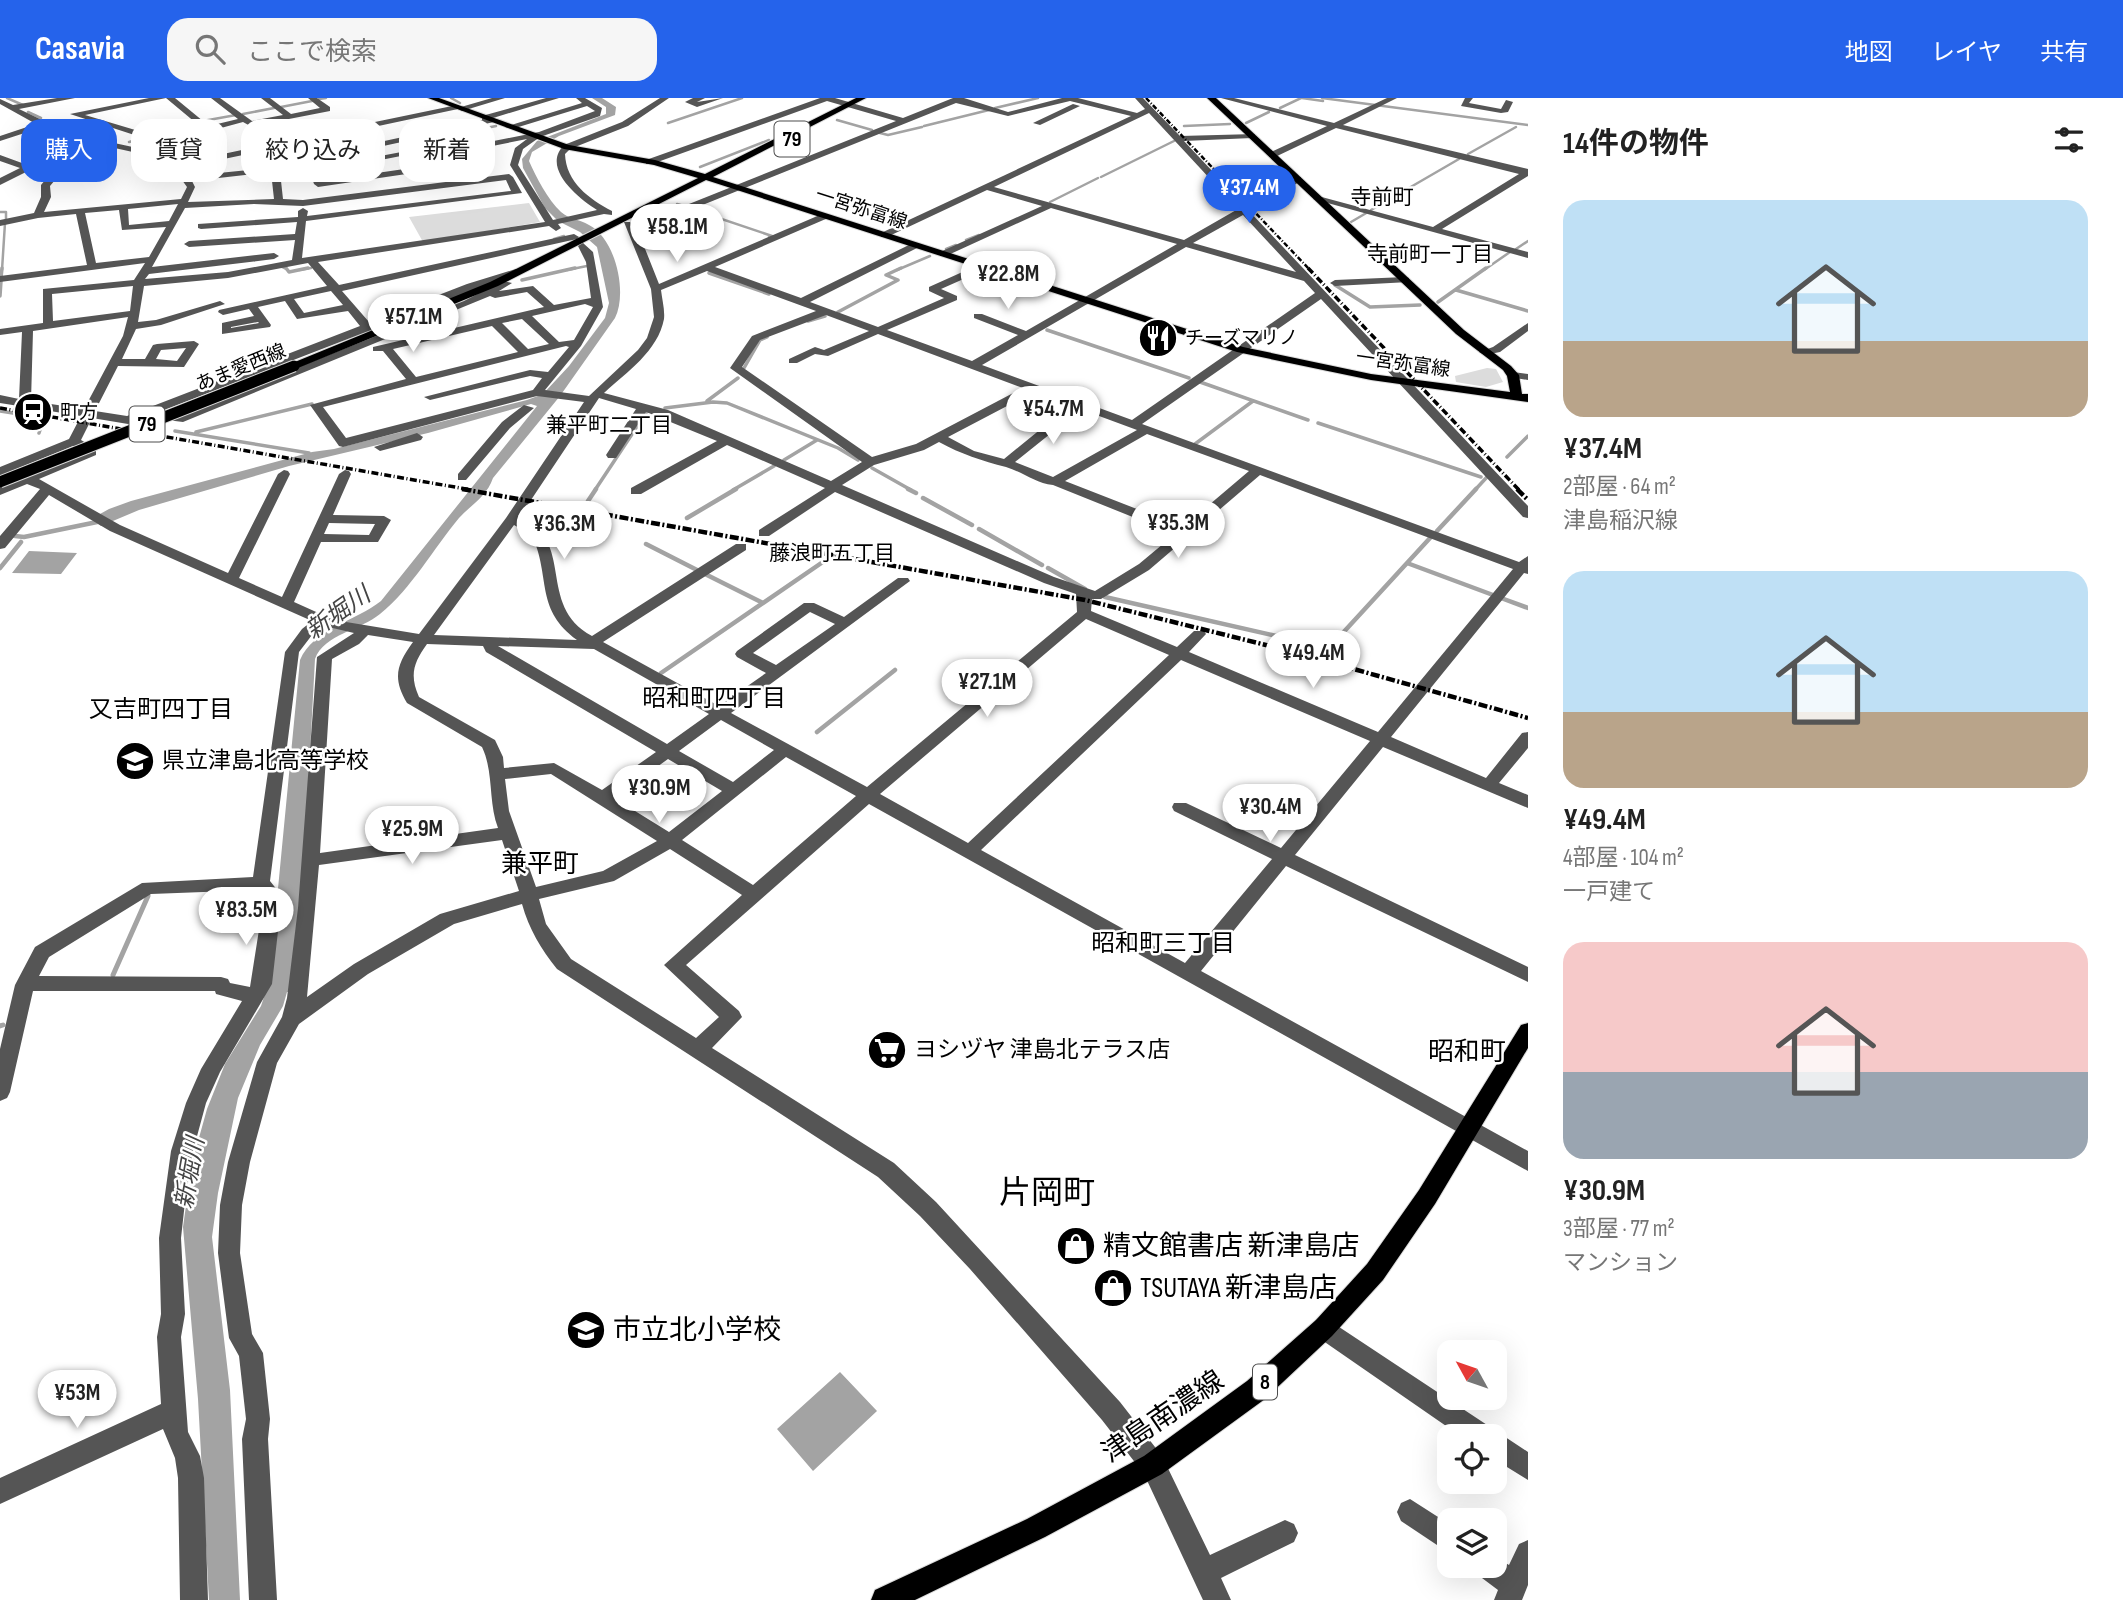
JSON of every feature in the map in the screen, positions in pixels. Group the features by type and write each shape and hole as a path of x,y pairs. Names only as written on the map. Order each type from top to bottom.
{"main road":[{"name":"一宮弥富線","path":"432,98 461,105 485,118 552,143 649,162 709,178 1241,350 1327,370 1522,397"},
{"name":"79","path":"516,275 580,241 627,224 709,178 856,103 871,98"},
{"path":"1211,98 1222,102 1252,136 1318,199 1485,352 1507,368 1522,397"},
{"name":"あま愛西線","path":"0,482 491,288"},
{"name":"津島南濃線","path":"884,1600 1036,1528 1153,1465 1256,1390 1324,1328 1383,1261 1427,1197 1528,1031"}],"street":[{"path":"0,110 71,98"},
{"path":"90,98 103,109"},
{"path":"58,119 162,98"},
{"path":"170,98 196,119"},
{"path":"215,98 245,119"},
{"path":"265,98 290,117"},
{"path":"274,119 327,109 312,98"},
{"path":"385,123 501,98"},
{"path":"481,119 555,98"},
{"path":"495,144 536,137 597,114 599,110 580,98"},
{"path":"665,98 625,124 567,147 560,157 564,171 586,201 627,224 656,289 659,317 652,338 642,352 594,397 511,520 408,662 405,675 407,691 412,700 489,744 495,757 500,811 537,924 552,950 564,964 893,1176 929,1209 1047,1339 1153,1465 1217,1600"},
{"path":"701,98 689,102 697,105 719,98"},
{"path":"649,162 827,98 856,103 902,120"},
{"path":"627,224 735,187 957,99 1008,114 1070,98 1161,121"},
{"path":"1139,98 1528,514"},
{"path":"1272,155 1393,98"},
{"path":"1469,98 1464,104 1501,111 1505,110 1509,102"},
{"path":"1486,98 1520,104"},
{"path":"0,101 37,119"},
{"path":"1222,102 1244,103 1528,173"},
{"path":"365,119 444,103"},
{"path":"495,133 589,103"},
{"path":"1037,123 1086,103"},
{"path":"884,235 1150,110"},
{"path":"67,116 131,133"},
{"path":"385,137 485,118"},
{"path":"385,128 399,136"},
{"path":"0,139 21,132"},
{"path":"1177,139 1252,136"},
{"path":"462,477 577,344 592,322 597,302 588,251 580,241 549,222 514,165 519,148 536,137"},
{"path":"227,155 241,152"},
{"path":"237,153 241,156"},
{"path":"0,158 21,165"},
{"path":"0,182 21,171"},
{"path":"1436,229 1528,173"},
{"path":"0,223 38,215 123,206 303,203 509,177 517,193 303,219 201,226"},
{"path":"972,366 1298,179"},
{"path":"38,215 46,197 45,185 49,182"},
{"path":"0,472 74,441 132,326 139,284 191,187 188,182"},
{"path":"278,182 279,202"},
{"path":"434,186 444,202"},
{"path":"986,187 1307,278"},
{"path":"1318,199 1528,255"},
{"path":"297,258 303,203"},
{"path":"180,266 189,244 201,226 208,204"},
{"path":"943,254 1051,205"},
{"path":"123,206 125,228 173,223"},
{"path":"80,210 92,267"},
{"path":"145,271 180,266 297,258 311,260 382,253 407,246 605,211"},
{"path":"656,289 825,216"},
{"path":"189,244 300,237"},
{"path":"48,325 47,291 139,284 190,295 221,308 252,306 580,241"},
{"path":"801,302 916,245"},
{"path":"407,246 418,259"},
{"path":"132,326 157,323 190,295 228,275 297,258"},
{"path":"0,279 153,259"},
{"path":"311,260 367,327"},
{"path":"793,361 815,350 824,354 880,331 901,318 953,298 933,289 982,267"},
{"path":"709,268 1257,471 1526,566 1188,973"},
{"path":"382,345 516,275"},
{"path":"0,399 128,420 471,286 516,275"},
{"path":"1335,283 1405,280"},
{"path":"491,288 502,295 529,288 552,309"},
{"path":"1055,481 1138,427 1322,293"},
{"path":"287,298 301,317 350,307"},
{"path":"156,409 179,424 240,395 332,358 585,302 597,302"},
{"path":"252,306 261,318"},
{"path":"826,312 756,338 736,368 870,462"},
{"path":"0,332 135,313"},
{"path":"524,315 557,346"},
{"path":"978,316 1027,335"},
{"path":"495,322 527,354"},
{"path":"1485,352 1496,350 1528,326"},
{"path":"25,403 28,328"},
{"path":"577,344 557,346 316,405 343,443 531,397 594,397 643,407 664,413 1083,593 1096,596 1144,567 1257,471"},
{"path":"382,345 446,417"},
{"path":"114,363 149,362"},
{"path":"430,397 530,373 551,376"},
{"path":"1513,376 1528,377"},
{"path":"220,384 240,395"},
{"path":"764,533 870,462 920,447 1031,388"},
{"path":"380,447 531,397"},
{"path":"612,455 643,407"},
{"path":"1005,464 1051,427 1089,409"},
{"path":"938,436 960,450 1005,464 1043,480 1055,481 1184,532"},
{"path":"636,491 727,440"},
{"path":"0,491 92,452 74,441"},
{"path":"0,472 48,488 107,523 326,622 424,639 592,644 741,547"},
{"path":"230,580 284,474"},
{"path":"286,604 345,474"},
{"path":"0,545 48,488"},
{"path":"316,538 373,539 384,520 324,519"},
{"path":"511,520 525,523 538,532 544,542 552,596 557,611 569,627 592,644 1528,1162"},
{"path":"603,799 903,581"},
{"path":"698,1049 732,1017 673,965 867,796 1084,613 1086,600 1083,593"},
{"path":"777,673 742,654 810,606 845,623"},
{"path":"1084,613 1528,802"},
{"path":"261,883 292,652 307,632 326,622"},
{"path":"263,1600 255,1439 258,1419 251,1353 241,1338 229,1253 231,1205 260,1082 274,1046 292,1018 297,998 311,860 325,657 354,641 360,630"},
{"path":"969,852 1199,634"},
{"path":"489,641 491,649 734,790"},
{"path":"1489,785 1528,737"},
{"path":"292,1018 361,969 447,919 474,909 608,876 637,862 668,842 785,750"},
{"path":"496,774 554,768 754,894"},
{"path":"1180,807 1528,975"},
{"path":"311,860 508,833"},
{"path":"0,1092 7,1033 26,983 42,952 148,888 261,883 274,896 261,984 211,1069 196,1103 182,1151 170,1238 173,1314 169,1336 174,1412 176,1434 187,1456 191,1478 194,1600"},
{"path":"26,983 221,984 223,989 255,996"},
{"path":"1324,1328 1465,1424"},
{"path":"0,1491 174,1412"},
{"path":"1507,1453 1528,1467"},
{"path":"1410,1512 1437,1531"},
{"path":"1204,1572 1285,1533"},
{"path":"1498,1578 1511,1593 1528,1553"}],"shaded area":[{"path":"592,98 602,98 616,107 615,115 559,136 532,152 529,161 556,207 568,217 589,225 606,241 617,267 619,281 619,307 615,318 560,396 493,478 483,495 459,518 392,604 372,620 326,644 315,659 306,827 291,992 287,992 283,1006 260,1045 238,1098 218,1193 212,1237 230,1390 240,1600 209,1600 198,1399 183,1227 192,1163 207,1109 225,1064 261,1006 269,982 300,660 306,649 325,633 381,601 537,406 531,404 428,433 289,466 139,510 101,526 91,519 131,501 543,394 569,366 605,318 609,303 597,247 580,232 558,221 545,208 523,168 522,159 537,141 606,114 606,107"},
{"path":"529,203 540,222 423,242 409,217"},
{"path":"1487,368 1496,369 1503,382 1486,387 1456,382 1455,376"},
{"path":"29,551 77,553 61,574 12,573"},
{"path":"840,1372 877,1411 813,1471 777,1429"}],"waterway":[{"path":"7,98 23,105"},
{"path":"319,99 326,98"},
{"path":"451,98 460,103"},
{"path":"668,123 742,98"},
{"path":"995,108 1038,98"},
{"path":"1280,108 1301,98"},
{"path":"1302,98 1323,101"},
{"path":"1322,98 1528,125"},
{"path":"281,107 312,101"},
{"path":"243,114 274,108"},
{"path":"924,126 989,110"},
{"path":"28,112 41,118"},
{"path":"1246,123 1269,112"},
{"path":"214,119 236,115"},
{"path":"837,120 872,130"},
{"path":"1184,126 1230,124"},
{"path":"876,132 888,135 922,127"},
{"path":"1468,154 1516,127"},
{"path":"700,167 769,140"},
{"path":"1101,177 1174,141"},
{"path":"1371,210 1459,159"},
{"path":"1050,202 1098,178"},
{"path":"677,204 684,206"},
{"path":"689,208 772,236 769,237"},
{"path":"0,212 6,212 6,220"},
{"path":"1351,222 1368,212"},
{"path":"2,270 5,223"},
{"path":"966,240 979,235"},
{"path":"554,239 564,236"},
{"path":"1516,249 1528,241"},
{"path":"946,249 956,245"},
{"path":"1484,270 1510,252"},
{"path":"897,270 930,256"},
{"path":"280,266 287,270"},
{"path":"567,270 587,266"},
{"path":"1,278 2,268"},
{"path":"287,270 289,272 308,268"},
{"path":"299,270 311,268"},
{"path":"522,280 575,268"},
{"path":"838,312 898,280 886,275 901,268"},
{"path":"1438,302 1486,268"},
{"path":"709,273 769,294"},
{"path":"0,296 1,281"},
{"path":"1335,285 1370,307 1420,305"},
{"path":"1456,290 1528,311"},
{"path":"808,321 825,316"},
{"path":"1047,330 1189,378"},
{"path":"744,368 760,340 767,337"},
{"path":"707,401 738,378"},
{"path":"1200,382 1308,420"},
{"path":"1195,444 1253,401"},
{"path":"665,408 713,402 727,403 838,448 858,460"},
{"path":"196,432 312,404"},
{"path":"0,411 44,418 39,433"},
{"path":"595,490 646,413"},
{"path":"1318,423 1481,477"},
{"path":"175,431 309,453"},
{"path":"1507,457 1528,436"},
{"path":"784,460 817,440"},
{"path":"733,490 774,466"},
{"path":"872,468 911,490"},
{"path":"1475,490 1487,477"},
{"path":"588,501 596,489"},
{"path":"687,518 736,489"},
{"path":"908,489 916,493"},
{"path":"1437,531 1476,489"},
{"path":"923,498 972,525"},
{"path":"15,536 24,537 102,521"},
{"path":"979,529 1042,565"},
{"path":"1407,563 1430,538"},
{"path":"0,568 21,542"},
{"path":"646,544 697,570"},
{"path":"661,673 833,555"},
{"path":"1105,597 1329,648 1407,563"},
{"path":"1407,563 1493,595"},
{"path":"1048,568 1085,589"},
{"path":"705,574 763,603"},
{"path":"1501,598 1528,608"},
{"path":"817,732 895,670"},
{"path":"113,975 148,896"}],"railway":[{"path":"1146,98 1310,270"},
{"path":"1308,268 1519,490"},
{"path":"0,408 472,490"},
{"path":"462,489 1085,600 1286,650 1528,718"},
{"path":"1517,489 1528,500"}],"place":[{"name":"チーズマリノ","path":"1158,338"},
{"name":"町方","path":"33,412"},
{"name":"県立津島北高等学校","path":"135,761"},
{"name":"ヨシヅヤ 津島北テラス店","path":"887,1050"},
{"name":"精文館書店 新津島店","path":"1076,1246"},
{"name":"TSUTAYA 新津島店","path":"1113,1288"},
{"name":"市立北小学校","path":"586,1330"}],"district":[{"name":"寺前町","path":"1382,197"},
{"name":"寺前町一丁目","path":"1430,254"},
{"name":"兼平町二丁目","path":"609,425"},
{"name":"藤浪町五丁目","path":"832,553"},
{"name":"昭和町四丁目","path":"714,698"},
{"name":"又吉町四丁目","path":"161,709"},
{"name":"兼平町","path":"540,864"},
{"name":"昭和町三丁目","path":"1163,943"},
{"name":"昭和町","path":"1467,1052"},
{"name":"片岡町","path":"1047,1193"}],"water label":[{"name":"新堀川","path":"338,613"},
{"name":"新堀川","path":"190,1173"}]}
